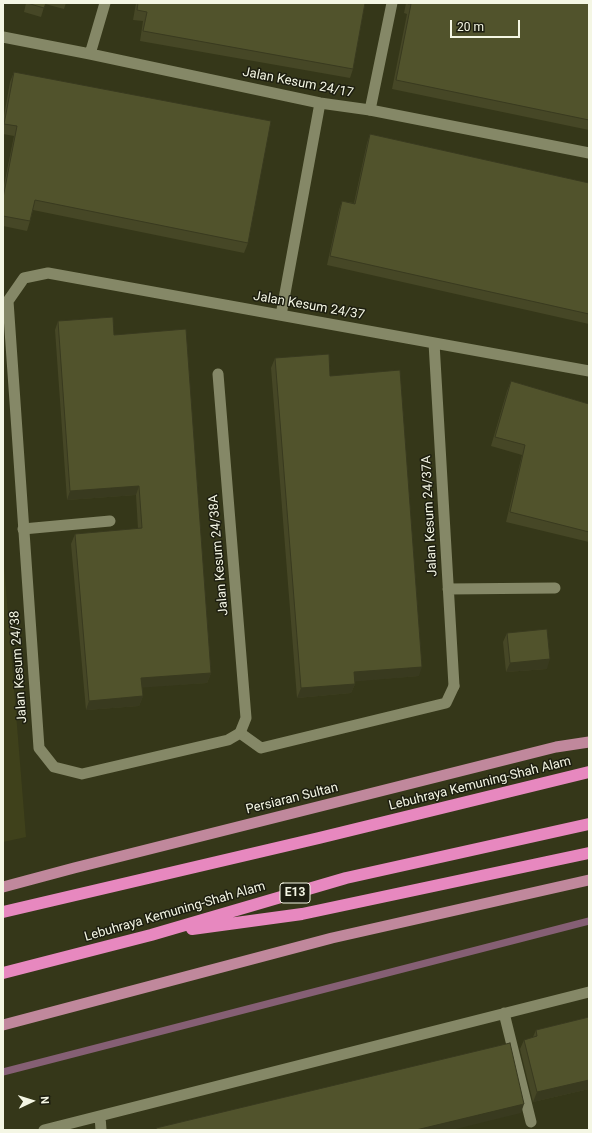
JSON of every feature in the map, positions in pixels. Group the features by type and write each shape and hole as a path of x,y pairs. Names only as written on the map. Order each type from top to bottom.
{"highway":[{"name":"Lebuhraya Kemuning-Shah Alam","path":"3,912 319,838 589,772"},
{"name":"Lebuhraya Kemuning-Shah Alam","path":"3,973 151,935 346,878 589,824"},
{"path":"151,935 302,914 589,853"}],"main road":[{"path":"556,747 589,736"},
{"name":"Persiaran Sultan","path":"3,887 556,747 589,742"},
{"path":"3,1025 332,938 589,880"}],"street":[{"path":"90,54 105,3"},
{"path":"370,110 392,3"},
{"name":"Jalan Kesum 24/17","path":"3,37 320,103 370,110 589,153"},
{"path":"281,315 320,103"},
{"name":"Jalan Kesum 24/37","path":"24,278 48,273 589,371"},
{"name":"Jalan Kesum 24/38","path":"24,278 8,301 39,748 54,767 82,774 228,740 240,733"},
{"name":"Jalan Kesum 24/37A","path":"240,733 261,748 446,703 454,686 434,343"},
{"name":"Jalan Kesum 24/38A","path":"218,374 246,718 240,733"},
{"path":"23,529 110,521"},
{"path":"448,589 555,588"},
{"path":"44,1130 589,992"},
{"path":"504,1013 531,1122"},
{"path":"100,1116 102,1130"}],"shaded area":[{"path":"3,553 26,837 3,842"}],"building":[{"path":"27,3 46,3 44,8"},
{"path":"138,3 365,3 353,69 143,31 147,12 137,10"},
{"path":"408,3 589,3 589,120 396,80 411,4"},
{"path":"14,72 271,121 248,243 35,200 30,221 3,216 3,198 17,126 4,124"},
{"path":"370,134 589,183 589,314 330,256 342,201 355,204"},
{"path":"113,317 114,335 186,329 211,673 141,678 143,696 89,701 75,534 142,528 139,486 70,491 58,321"},
{"path":"329,354 330,376 400,370 422,667 354,672 355,684 301,688 275,358"},
{"path":"511,381 589,404 589,532 510,512 525,445 495,437"},
{"path":"547,629 550,659 510,663 507,633"},
{"path":"589,1017 589,1080 537,1092 524,1040 537,1036 536,1030"},
{"path":"510,1043 524,1104 416,1130 157,1130 156,1128"}],"waterway":[{"path":"3,1072 589,921"}]}
